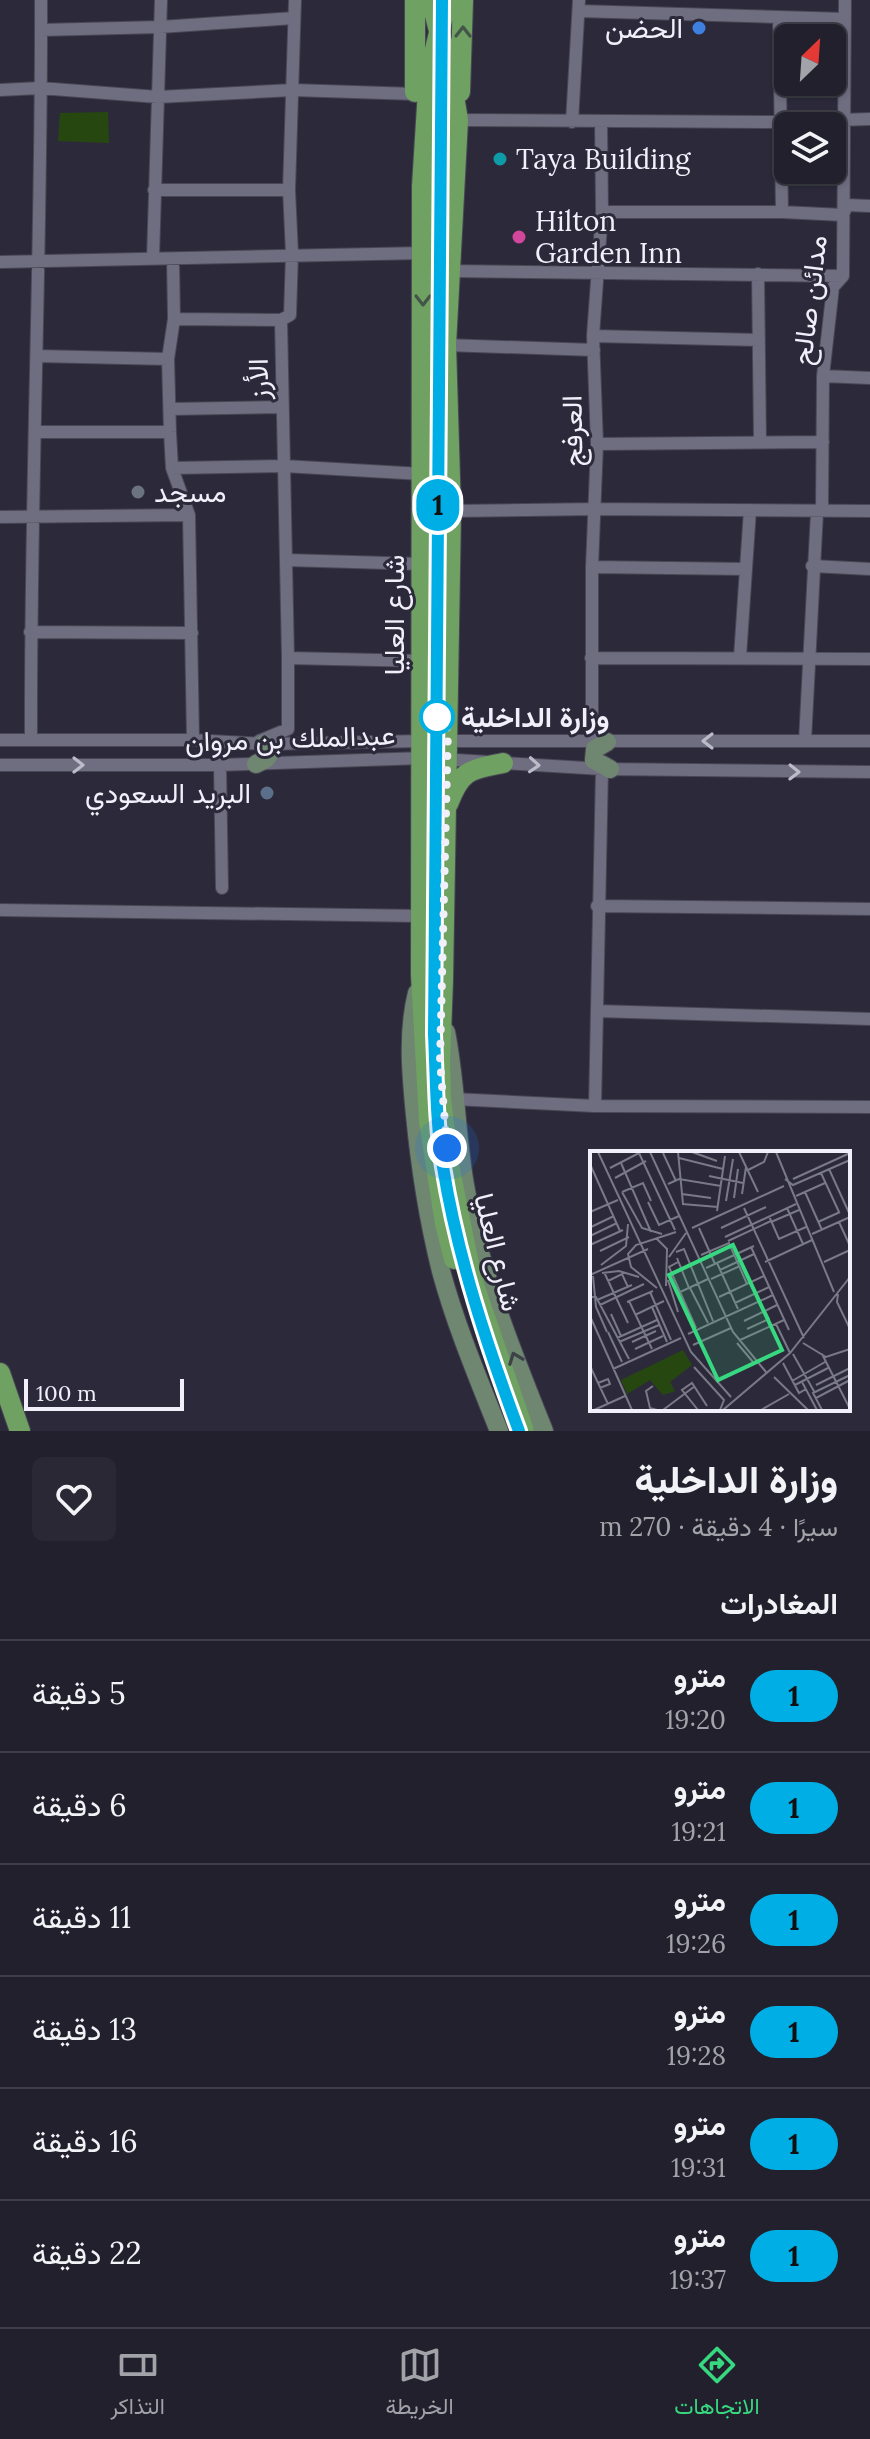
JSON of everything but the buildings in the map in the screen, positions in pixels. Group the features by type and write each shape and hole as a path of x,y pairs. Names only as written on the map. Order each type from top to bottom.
{"main road":[{"path":"415,0 415,94 422,186"},
{"name":"شارع العليا","path":"431,0 458,120 446,345 451,511 441,1100 457,1211 472,1279 524,1431"},
{"name":"شارع العليا","path":"447,0 429,74 422,186 421,975 429,1121 445,1224 485,1361 512,1431"},
{"path":"458,120 463,64 463,0"},
{"path":"445,812 455,785 466,773 475,768 503,763"},
{"path":"0,1373 20,1431"}],"street":[{"path":"31,740 31,517 36,432 41,0"},
{"path":"153,258 161,0"},
{"name":"الأرز","path":"260,743 288,729 281,320 290,315 292,254 289,190 295,0"},
{"name":"مدائن صالح","path":"843,112 845,0"},
{"path":"572,122 579,6 845,19"},
{"path":"779,17 782,112"},
{"path":"41,30 160,27 294,18"},
{"path":"0,90 40,88 158,97 293,90 415,94"},
{"path":"846,119 870,119"},
{"path":"458,120 774,122"},
{"name":"العرفج","path":"599,742 591,658 597,444 594,343 602,212 601,121"},
{"path":"782,184 782,212"},
{"name":"مدائن صالح","path":"805,741 812,566 820,511 823,376 833,287 843,276 843,184"},
{"path":"154,190 289,190"},
{"path":"602,212 843,215 847,205 870,206"},
{"path":"0,262 423,253"},
{"path":"173,259 174,319 168,359 170,432 172,468 189,515 193,740"},
{"path":"449,271 843,276"},
{"path":"758,274 760,442"},
{"path":"174,319 281,320"},
{"path":"446,345 759,340"},
{"path":"37,356 168,359"},
{"path":"823,376 870,378"},
{"path":"170,409 282,407"},
{"path":"36,432 170,432"},
{"path":"597,444 823,442"},
{"path":"172,468 284,466 422,474"},
{"path":"740,657 750,510"},
{"path":"451,511 870,511"},
{"path":"0,517 189,515"},
{"path":"286,560 421,564"},
{"path":"812,566 870,569"},
{"path":"592,567 746,569"},
{"path":"30,632 192,633"},
{"path":"288,658 423,661"},
{"path":"591,658 870,659"},
{"name":"عبدالملك بن مروان","path":"0,740 193,740 423,750 599,742 870,741"},
{"path":"595,1106 597,906 606,769 594,760 599,742"},
{"path":"256,764 270,753 260,743"},
{"name":"عبدالملك بن مروان","path":"0,765 256,764 423,750"},
{"name":"عبدالملك بن مروان","path":"447,750 503,763 606,769 870,772"},
{"path":"220,765 222,888"},
{"path":"597,906 870,909"},
{"path":"0,910 422,916"},
{"path":"421,975 414,1005 410,1068 428,1210 457,1321 499,1431"},
{"path":"442,1008 465,1186 486,1274 544,1431"},
{"path":"597,1011 870,1019"},
{"path":"454,1099 595,1106 870,1107"}],"green space":[{"path":"108,112 109,143 58,141 60,113"}],"metro line":[{"name":"1","path":"442,0 434,1034 438,1121 459,1247 475,1307 519,1431"}],"place":[{"name":"الحضن","path":"699,28"},
{"name":"Taya Building","path":"500,159"},
{"name":"Hilton Garden Inn","path":"519,237"},
{"name":"مسجد","path":"138,492"},
{"name":"وزارة الداخلية","path":"437,717"},
{"name":"البريد السعودي","path":"267,793"}],"route":[{"path":"437,717 448,729 440,1061 447,1148"}]}
